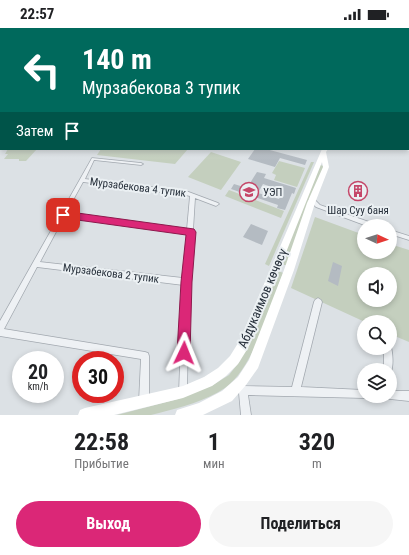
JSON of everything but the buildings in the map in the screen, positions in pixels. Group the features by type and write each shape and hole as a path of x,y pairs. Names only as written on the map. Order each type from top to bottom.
{"main road":[{"name":"Абдукаимов көчөсү","path":"182,415 200,409 239,389 254,364 326,167 325,151"},
{"name":"Абдукаимов көчөсү","path":"84,415 183,392 208,382 222,372 234,360 244,344 319,162 325,151"},
{"path":"277,265 289,270"}],"street":[{"path":"141,164 93,159 0,331 145,356 144,402"},
{"name":"Мурзабекова 4 тупик","path":"82,180 186,193 216,204"},
{"path":"183,392 186,282 193,196"},
{"path":"313,205 357,220"},
{"path":"63,215 191,232"},
{"path":"397,234 409,238"},
{"name":"Мурзабекова 2 тупик","path":"36,264 186,282"},
{"path":"295,392 318,302"},
{"path":"246,415 239,389 357,394"},
{"path":"397,395 409,396"}],"green space":[{"path":"7,150 36,150 26,161 19,161 19,159 4,159 8,154 5,154"},
{"path":"100,150 187,150 175,164 97,155"},
{"path":"211,152 241,162 221,190 188,177"},
{"path":"279,161 305,168 297,187 274,180 276,175 272,173"},
{"path":"311,162 314,162 269,266 265,264"},
{"path":"320,165 324,166 287,265 283,265 281,262"},
{"path":"229,190 284,211 281,218 225,196"},
{"path":"315,217 357,232 357,259 397,259 397,246 409,250 409,342 397,337 397,315 357,315 357,318 291,288"},
{"path":"279,271 283,273 267,319 253,351 235,378 225,388 210,397 151,415 117,415 178,399 213,385 229,375 240,361"}],"place":[{"name":"Шар Суу баня","path":"358,191"},
{"name":"УЭП","path":"249,192"}],"route":[{"path":"63,215 191,232 186,282 184,353"}]}
